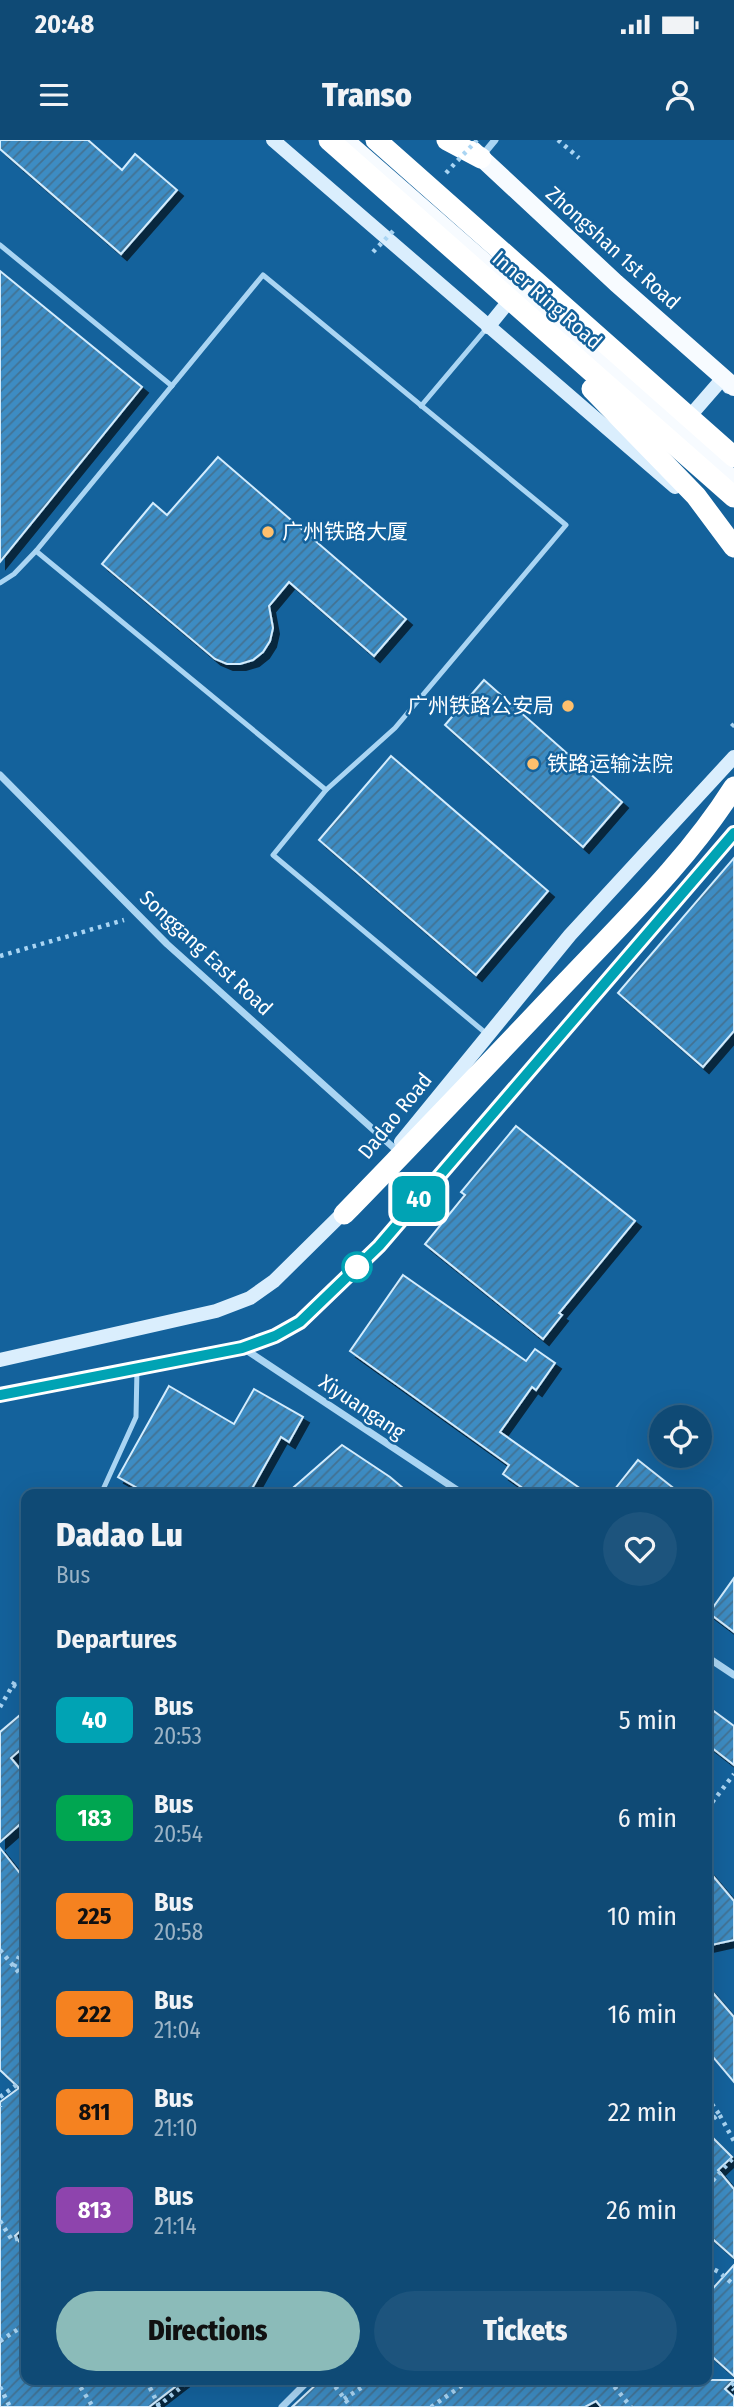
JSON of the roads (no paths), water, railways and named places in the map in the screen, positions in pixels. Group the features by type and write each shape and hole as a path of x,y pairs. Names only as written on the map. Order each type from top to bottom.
{"highway":[{"name":"Inner Ring Road","path":"329,140 734,497"},
{"name":"Inner Ring Road","path":"376,140 734,457"},
{"path":"447,140 481,158"},
{"path":"471,265 696,496 734,547"},
{"path":"344,1214 668,874 707,827 734,787"}],"main road":[{"path":"273,140 734,538"},
{"path":"345,140 734,480"},
{"name":"Zhongshan 1st Road","path":"463,140 728,383"},
{"path":"488,327 517,291"},
{"path":"608,369 621,442"},
{"path":"678,430 728,383 734,394"},
{"name":"Dadao Road","path":"0,1360 216,1311 250,1298 274,1280 344,1214 570,934 734,757"},
{"path":"0,1395 242,1348 275,1336 300,1322 379,1246 734,833"}],"street":[{"path":"481,158 495,140"},
{"name":"Songgang East Road","path":"0,775 167,944 395,1149"},
{"name":"Xiyuangang","path":"242,1348 455,1489"},
{"path":"712,1660 734,1675"},
{"path":"282,2407 304,2385"}],"lane":[{"path":"0,246 172,386"},
{"path":"0,583 14,574 36,551 263,275 566,525 395,728 326,790 273,855 488,1035"},
{"path":"421,405 488,327"},
{"path":"36,551 326,790"},
{"path":"103,1489 136,1417 137,1369"}],"place":[{"name":"广州铁路大厦","path":"268,532"},
{"name":"广州铁路公安局","path":"568,706"},
{"name":"铁路运输法院","path":"533,764"}]}
